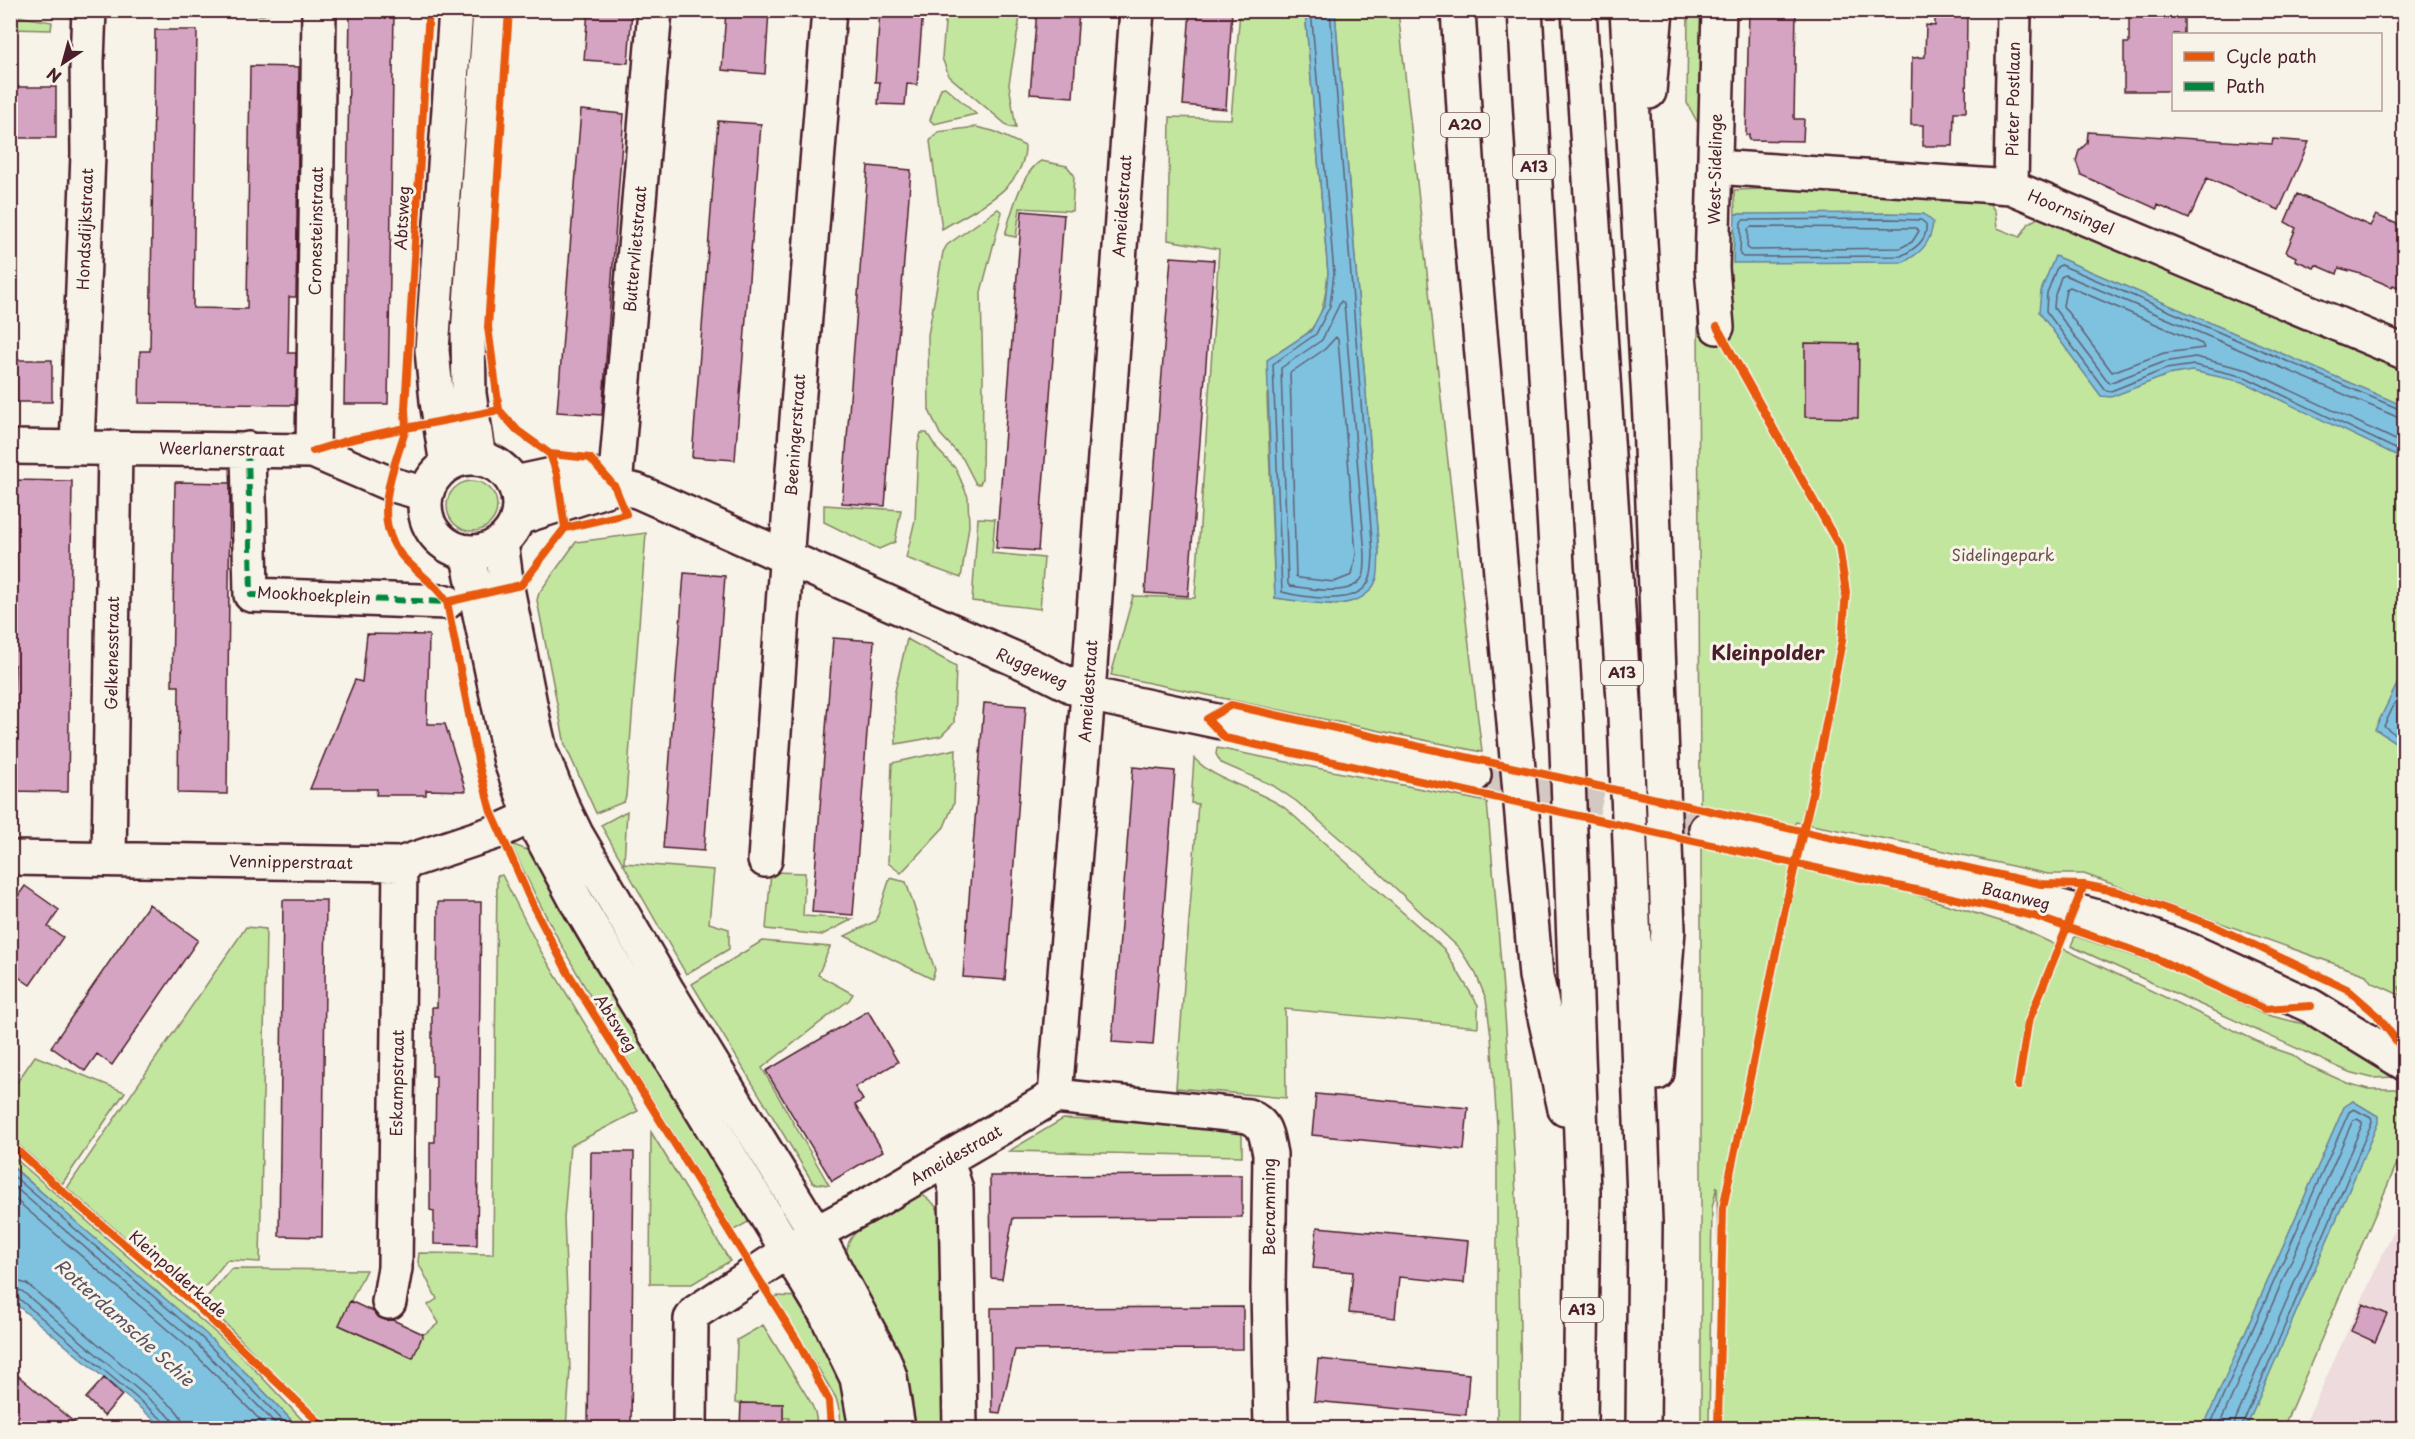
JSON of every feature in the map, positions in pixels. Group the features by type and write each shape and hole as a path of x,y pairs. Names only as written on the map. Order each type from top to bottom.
{"main road":[{"name":"Hondsdijkstraat","path":"77,447 88,154 89,10"},
{"name":"Cronesteinstraat","path":"313,451 319,10"},
{"path":"447,465 436,401 432,350 456,10"},
{"path":"479,458 469,394 468,334 490,10"},
{"name":"Buttervlietstraat","path":"615,488 655,10"},
{"name":"Beeningerstraat","path":"765,860 786,557 829,10"},
{"name":"Ameidestraat","path":"690,1428 691,1320 696,1312 816,1233 947,1160 1055,1096 1088,694 1137,10"},
{"name":"A13","path":"1439,10 1472,240 1536,976 1583,1192"},
{"name":"A20","path":"1458,10 1472,240"},
{"name":"A13","path":"1525,10 1566,722 1583,1192 1580,1428"},
{"name":"A13","path":"1579,10 1624,704 1645,1222 1643,1428"},
{"name":"A13","path":"1627,10 1639,201 1659,643 1668,930 1645,1222"},
{"name":"A13","path":"1639,201 1656,10"},
{"name":"West-Sidelinge","path":"1717,327 1712,268 1719,10"},
{"name":"Pieter Postlaan","path":"2012,187 2014,10"},
{"name":"Hoornsingel","path":"1715,167 2012,187 2404,352"},
{"name":"Weerlanerstraat","path":"10,447 313,451 390,484 426,494"},
{"name":"Gelkenesstraat","path":"109,859 115,448"},
{"name":"Mookhoekplein","path":"249,449 250,595 447,602"},
{"path":"510,530 485,550 467,552 445,544 434,532 425,511 426,494 433,477 447,465 462,458 479,458 500,466 515,483 520,500 510,530 507,588 540,750 561,803 576,834 668,992 816,1233 884,1360 890,1377 898,1428"},
{"name":"Ruggeweg","path":"515,483 557,474 585,472 615,488 637,491 1038,669 1088,694 1474,775"},
{"name":"Ruggeweg","path":"510,530 615,488"},
{"name":"Abtsweg","path":"467,552 511,762 531,817 624,982 826,1314 857,1378 866,1428"},
{"name":"Vennipperstraat","path":"10,858 400,864 499,831 561,803"},
{"name":"Baanweg","path":"1706,829 2016,895 2101,918 2189,950 2311,1006 2404,1063"},
{"name":"Eskampstraat","path":"389,1302 395,1256 400,864"},
{"name":"Becramming","path":"1055,1096 1248,1116 1259,1120 1266,1133 1270,1154 1268,1289 1271,1428"},
{"path":"947,1160 956,1190 960,1428"}],"shaded area":[{"path":"2404,1208 2404,1428 2303,1428"}],"green space":[{"path":"134,10 276,10 276,11 263,15"},
{"path":"946,11 1021,11 1009,84 1016,128 1009,127 949,76 942,58"},
{"path":"1240,11 1305,11 1328,273 1324,302 1316,323 1301,339 1275,354 1267,396 1275,598 1336,605 1353,601 1379,554 1335,11 1398,11 1482,752 1111,675 1133,596 1195,598 1219,249 1168,240 1170,117 1231,119"},
{"path":"1688,11 1708,11 1706,138 1687,103"},
{"path":"11,15 52,22 51,30 11,29"},
{"path":"945,87 976,114 934,124 930,120 941,88"},
{"path":"463,91 472,92 455,304 447,303"},
{"path":"976,127 993,131 1025,146 1023,161 1017,175 996,196 942,229 930,141 938,132"},
{"path":"1041,161 1067,166 1074,175 1072,211 1020,208 1016,237 1005,235 1022,184"},
{"name":"Sidelingepark","path":"1897,185 1982,194 1995,211 1997,228 2020,237 2029,223 2041,216 2404,368 2404,988 2399,987 2402,996 2371,982 2366,975 2084,874 2048,874 1913,844 1796,822 1794,826 1735,813 1737,839 2016,926 2267,1046 2293,1055 2305,1064 2347,1083 2368,1089 2395,1089 2404,1095 2404,1147 2283,1428 2246,1428 2247,1426 2245,1428 1720,1428 1717,1186 1712,1208 1709,1428 1701,1428 1701,846 1709,847 1708,808 1700,805 1698,311 1712,268 1743,214 1735,214 1734,190"},
{"path":"998,209 1002,212 981,292 982,479 980,484 976,484 963,459 940,434 929,410 928,335 943,252 947,245"},
{"path":"921,433 927,433 937,449 956,469 968,497 969,526 961,578 906,558 915,520 918,444"},
{"path":"472,481 481,483 492,492 497,506 495,515 486,526 472,531 463,529 452,520 447,506 449,497 458,486"},
{"path":"824,505 901,510 895,542 879,549 824,522"},
{"path":"978,518 995,519 992,553 1044,558 1040,609 972,601"},
{"path":"646,533 626,796 624,802 596,813 565,745 537,600 539,593 576,542"},
{"path":"907,639 956,666 954,723 941,736 896,744 894,695"},
{"path":"1217,748 1487,802 1512,1115 1519,1271 1520,1428 1497,1428 1497,1126 1486,999 1476,974 1459,948 1373,867 1296,801 1272,785 1221,763 1216,754"},
{"path":"956,749 954,803 944,827 901,873 888,863 892,763"},
{"path":"1194,758 1214,774 1285,808 1444,949 1478,1005 1478,1027 1285,1009 1286,1098 1176,1088 1198,804 1191,803"},
{"path":"627,811 624,863 714,870 709,923 729,929 729,949 686,974 601,825"},
{"path":"511,844 533,852 755,1218 734,1230 588,992"},
{"path":"771,872 805,873 803,916 853,919 822,935 766,929"},
{"path":"502,875 540,950 638,1111 570,1146 564,1218 570,1370 566,1428 326,1428 221,1319 202,1303 231,1269 366,1270 339,1325 412,1358 423,1335 439,1323 428,1305 437,1299 418,1262 419,1253 493,1254 497,876"},
{"path":"890,878 906,882 935,970 932,979 845,936 876,921"},
{"path":"246,927 266,929 260,1262 227,1260 196,1298 67,1188"},
{"path":"2075,936 2166,967 2263,1014 2312,1026 2395,1077 2372,1078 2349,1072 2071,946"},
{"path":"762,941 830,947 818,975 853,994 849,1000 762,1068 829,1185 813,1183 692,984"},
{"path":"35,1056 125,1092 62,1184 11,1138 11,1091"},
{"path":"1063,1119 1230,1125 1242,1133 1242,1156 1009,1151"},
{"path":"651,1132 730,1261 692,1284 650,1284"},
{"path":"10,1154 240,1354 310,1428 299,1428 248,1375 11,1165"},
{"path":"912,1195 924,1196 942,1215 946,1287 942,1428 911,1428 846,1258 849,1242 861,1227"},
{"path":"775,1296 802,1297 833,1348 854,1428 841,1428 836,1398"},
{"path":"763,1325 810,1401 818,1428 789,1428 789,1418 783,1418 783,1404 735,1403 737,1340"}],"water":[{"path":"1305,11 1335,11 1379,554 1377,578 1370,590 1360,598 1347,603 1332,604 1275,598 1267,360 1311,331 1325,304 1328,273"},
{"path":"1735,214 1924,214 1933,222 1925,246 1904,262 1733,263"},
{"path":"2055,256 2404,406 2404,459 2243,382 2192,371 2168,375 2111,397 2101,396 2039,312 2041,291"},
{"path":"2404,670 2404,748 2375,729"},
{"path":"2353,1101 2378,1116 2378,1123 2246,1428 2203,1428 2344,1107"},
{"name":"Rotterdamsche Schie","path":"10,1165 205,1333 299,1428 164,1428 11,1300"}],"building":[{"path":"350,10 394,10 388,404 344,404"},
{"path":"588,10 632,10 628,63 584,60"},
{"path":"726,10 769,10 765,74 722,70"},
{"path":"880,10 923,10 917,85 907,84 905,105 878,104 880,82 875,82"},
{"path":"1037,10 1079,10 1073,97 1030,94"},
{"path":"1190,10 1232,10 1226,109 1183,105"},
{"path":"1749,10 1796,10 1794,119 1804,119 1803,141 1749,140 1749,135 1746,135"},
{"path":"1935,10 1967,10 1966,112 1954,112 1953,146 1923,146 1923,125 1911,125 1912,58 1925,57 1926,25 1935,26"},
{"path":"2129,10 2184,10 2184,33 2172,33 2172,91 2124,91 2124,43 2129,43"},
{"path":"155,30 197,30 193,308 247,309 250,66 299,67 296,297 289,297 288,353 296,353 295,405 139,403 140,351 150,351"},
{"path":"10,87 56,87 56,138 10,138"},
{"path":"581,110 624,114 602,415 557,412"},
{"path":"718,121 761,124 735,460 692,457"},
{"path":"2088,132 2272,144 2273,139 2309,142 2279,210 2207,178 2189,219 2158,205 2157,209 2081,175 2076,161 2079,151 2087,143"},
{"path":"868,166 911,170 885,506 842,503"},
{"path":"2297,194 2370,226 2376,215 2404,227 2404,290 2339,268 2337,274 2316,265 2314,268 2295,260 2296,257 2286,252 2296,228 2285,222"},
{"path":"1022,211 1064,215 1038,551 996,548"},
{"path":"1171,257 1214,260 1188,596 1145,593"},
{"path":"1805,343 1859,344 1858,418 1805,417"},
{"path":"10,360 52,360 52,402 10,402"},
{"path":"10,480 72,481 68,792 10,791 15,665 10,665"},
{"path":"175,482 230,483 227,794 178,793 179,686 172,686"},
{"path":"684,573 725,576 704,851 663,848"},
{"path":"367,634 429,635 427,724 445,724 466,791 426,790 426,795 376,795 377,789 310,789 355,680 362,682"},
{"path":"833,638 874,641 853,915 812,912"},
{"path":"984,703 1026,706 1005,980 963,977"},
{"path":"1133,767 1175,771 1153,1045 1112,1042"},
{"path":"25,886 59,910 48,927 63,937 30,985 10,971 10,907"},
{"path":"283,900 326,900 322,1237 279,1236"},
{"path":"438,902 481,902 477,1245 434,1244 434,1211 430,1210 430,1142 435,1142 436,1076 432,1076 432,1007 437,1007"},
{"path":"149,904 198,940 112,1065 97,1054 85,1071 51,1047"},
{"path":"868,1011 898,1062 855,1087 863,1100 855,1105 883,1151 832,1181 766,1071"},
{"path":"1316,1094 1468,1108 1464,1150 1312,1135"},
{"path":"591,1152 634,1152 631,1428 588,1428"},
{"path":"1242,1175 1242,1217 1013,1218 1002,1279 991,1278 990,1176"},
{"path":"1317,1227 1468,1241 1464,1283 1399,1277 1395,1318 1349,1313 1353,1272 1313,1268"},
{"path":"350,1301 374,1312 377,1317 393,1320 423,1334 413,1358 339,1325"},
{"path":"2363,1304 2387,1314 2375,1342 2351,1331"},
{"path":"1243,1307 1243,1349 1015,1350 1000,1413 992,1412 991,1308"},
{"path":"1318,1359 1469,1374 1466,1415 1314,1401"},
{"path":"10,1369 34,1389 81,1428 10,1428"},
{"path":"104,1378 122,1395 104,1416 86,1398"},
{"path":"741,1403 783,1404 783,1428 740,1428"}],"tunnel":[{"path":"1474,775 1706,829"}],"marked path":[{"path":"248,449 251,595 447,602"}],"cycle path":[{"path":"313,451 349,440 406,428 405,409 429,10"},
{"path":"499,410 488,327 509,10"},
{"path":"1717,327 1839,546 1846,592 1842,641 1813,790 1786,904 1723,1208 1718,1428"},
{"path":"499,410 518,431 550,454 557,474 565,528 521,585 447,602 437,589 402,556 392,541 387,526 386,510 391,476 406,428 499,410"},
{"path":"550,454 590,458 615,487 626,514 565,528"},
{"path":"447,602 479,766 491,811 533,906 567,971 798,1342 829,1401 831,1428"},
{"path":"2311,1006 2265,1009 2155,958 2034,916 1225,738 1207,719 1231,705 2041,884 2084,885 2119,892 2212,925 2347,989 2377,1015 2404,1051"},
{"path":"2018,1086 2028,1023 2084,885"},
{"name":"Kleinpolderkade","path":"10,1144 196,1305 325,1428"}],"district":[{"name":"Kleinpolder","path":"1768,653"}]}
